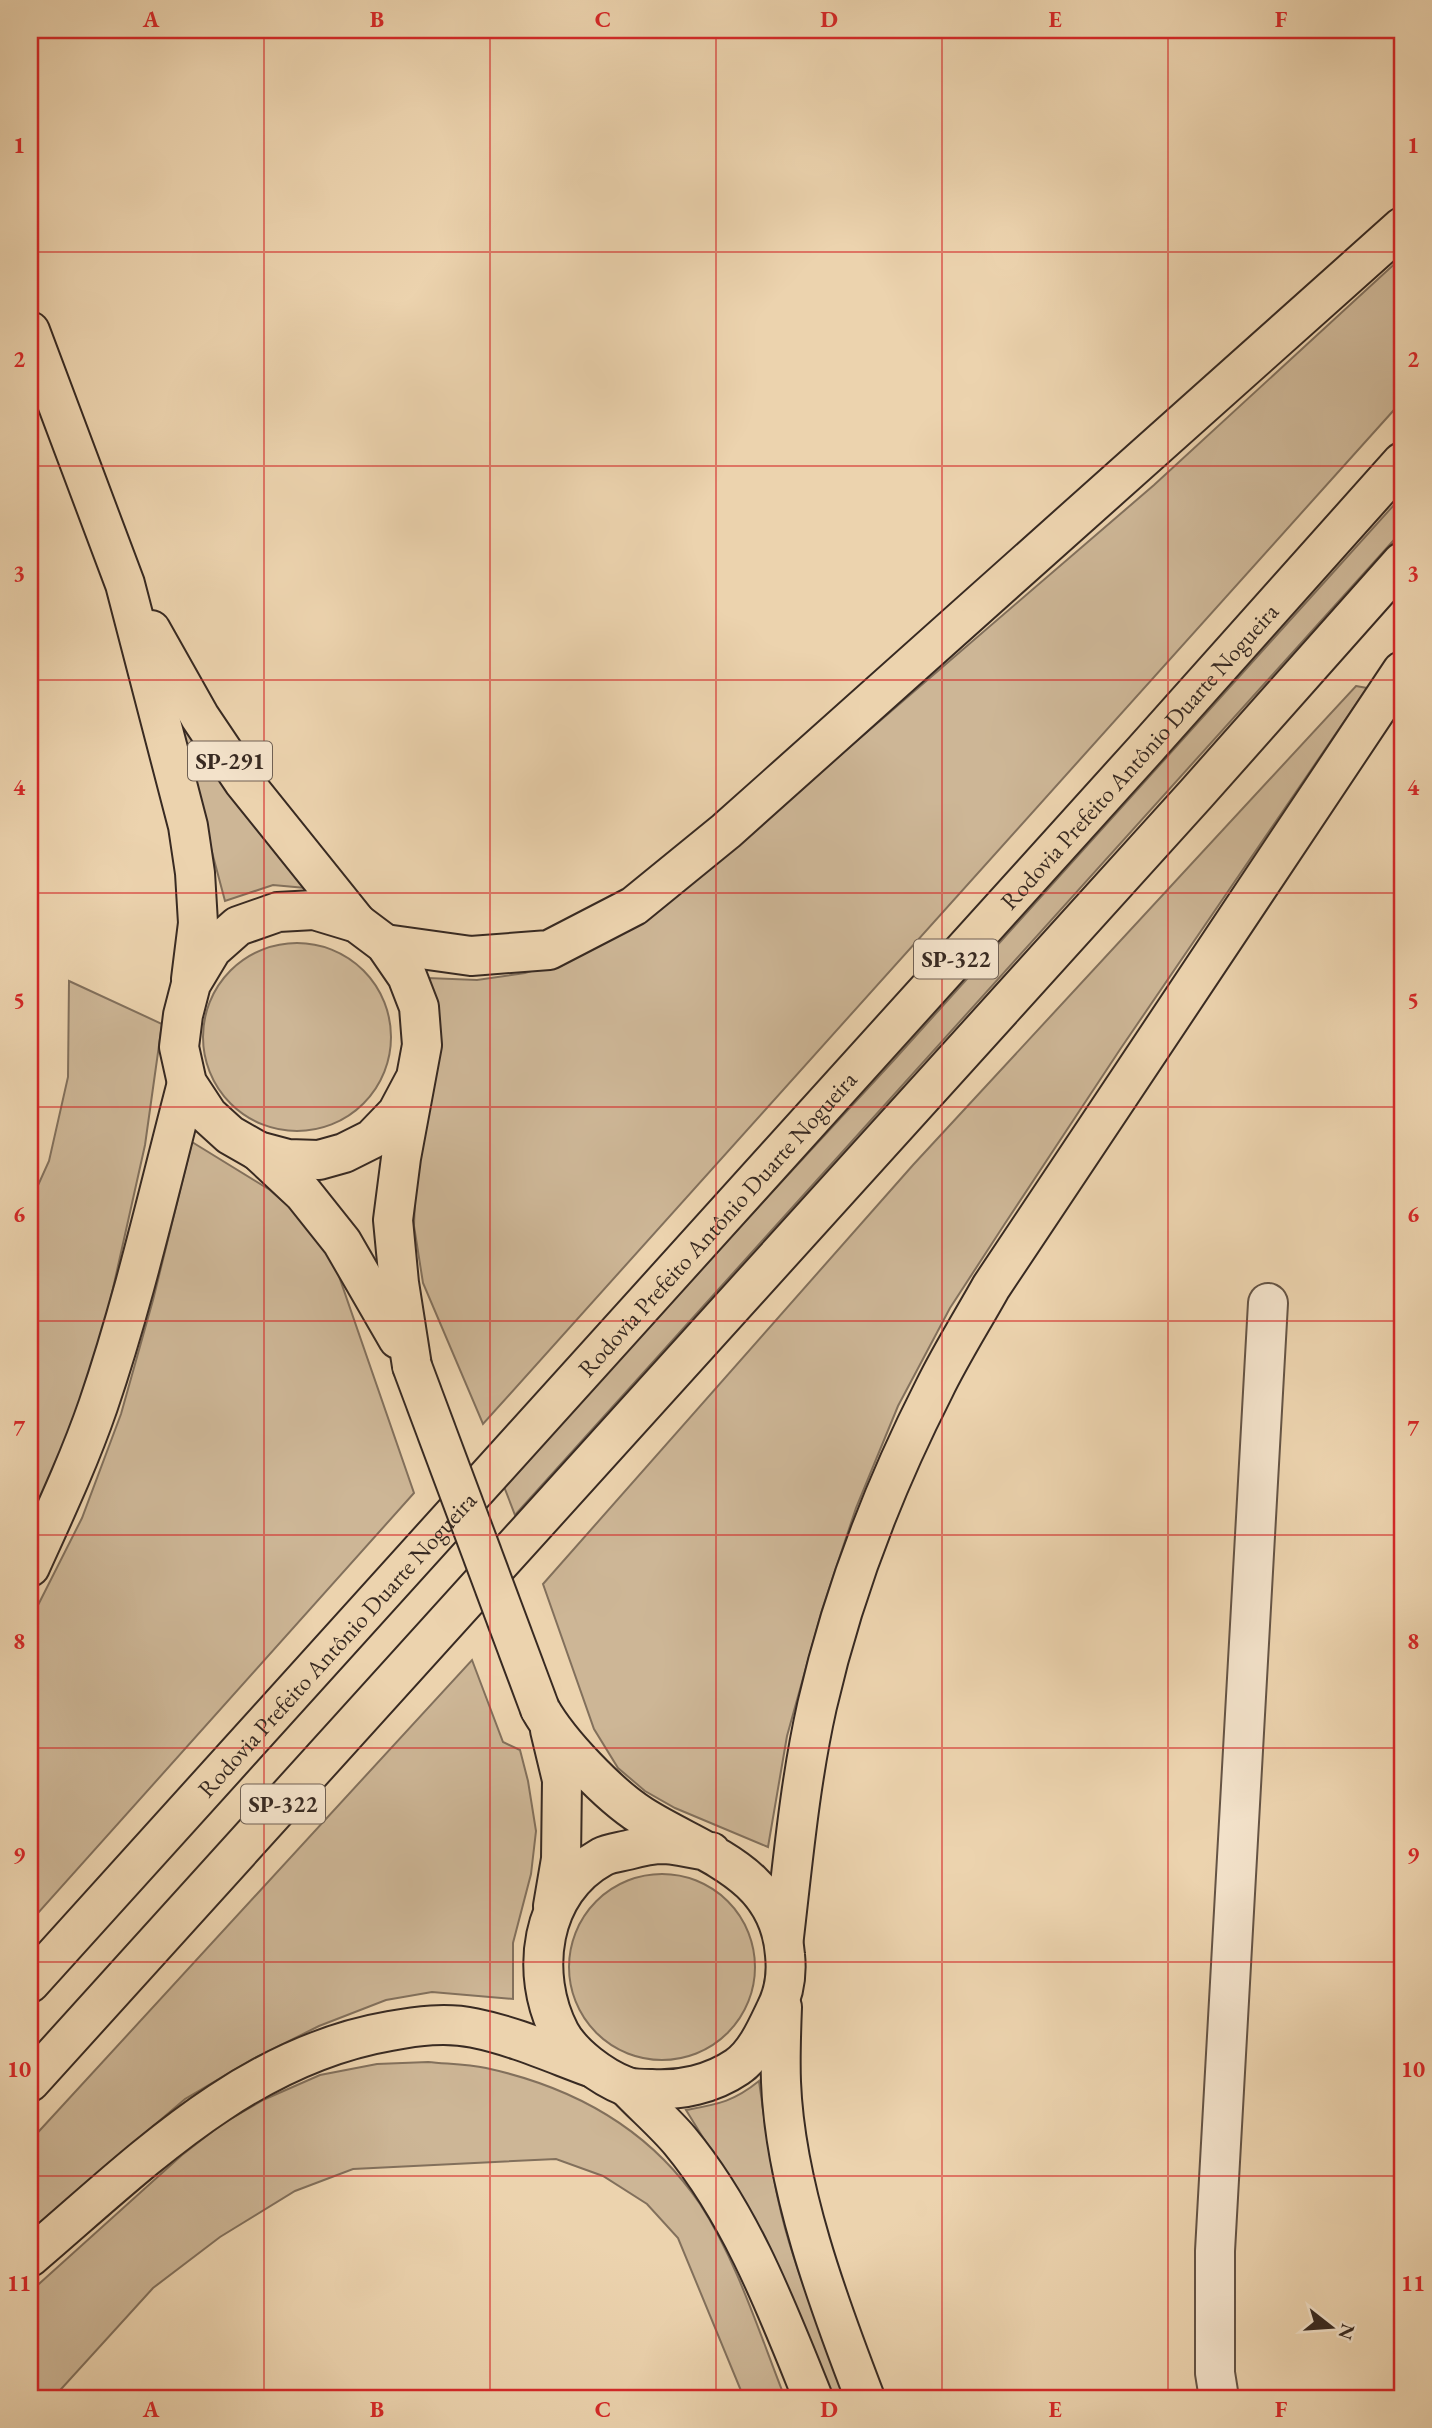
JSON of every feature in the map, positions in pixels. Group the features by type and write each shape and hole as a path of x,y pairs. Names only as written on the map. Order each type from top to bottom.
{"main road":[{"path":"371,933 471,956 549,950 634,906 726,831 1402,227"},
{"name":"SP-291","path":"30,331 125,584 188,827 195,873 198,923 191,984 179,1047 187,1083 208,1115 230,1135 258,1152 288,1159 319,1160 344,1153 372,1139 397,1113 414,1081 422,1045 419,1007 407,976 243,781 200,717 125,584"},
{"name":"Rodovia Prefeito Antônio Duarte Nogueira","path":"30,1983 1402,462"},
{"name":"SP-322","path":"30,2082 1187,804 1402,562"},
{"path":"865,2398 813,2253 789,2152 781,2083 782,1998 786,1964 784,1937 800,1800 817,1706 844,1608 886,1494 934,1389 991,1287 1402,671"},
{"name":"SP-291","path":"191,984 212,949 238,926 278,912 314,910 371,933"},
{"path":"412,1366 399,1283 393,1220 414,1081"},
{"path":"30,1567 64,1492 98,1406 187,1083"},
{"path":"258,1152 303,1193 342,1242 374,1294 412,1366 545,1717 562,1780 561,1859 542,1953 545,1996 561,2035 590,2067"},
{"path":"545,1717 601,1782 640,1815 711,1852 748,1878 770,1902 784,1937"},
{"path":"552,1912 576,1877 603,1856 663,1844 711,1852"},
{"path":"627,2087 667,2090 705,2083 738,2066 762,2038 782,1998"},
{"path":"30,2257 189,2122 247,2085 309,2053 366,2035 425,2025 472,2028 517,2040 590,2067 627,2087 680,2140 721,2198 770,2292 813,2398"}],"street":[{"path":"1219,2398 1215,2373 1215,2250 1268,1303"}],"shaded area":[{"path":"1402,257 1402,401 483,1424 423,1283 414,1226 416,1172 440,1047 428,978 477,980 525,973 582,955 643,921 709,868 1154,485"},
{"path":"1402,496 1402,531 515,1515 503,1484 894,1060"},
{"path":"1356,686 1367,688 1121,1048 1004,1225 950,1308 898,1406 856,1508 822,1610 787,1736 768,1847 675,1808 645,1791 618,1768 594,1729 543,1584 913,1165"},
{"path":"184,724 306,888 273,885 225,901 179,728"},
{"path":"297,943 333,950 364,970 384,1001 391,1037 384,1073 364,1104 333,1124 297,1131 261,1124 230,1104 210,1073 203,1037 210,1001 230,970 261,950"},
{"path":"69,981 162,1024 145,1145 95,1369 30,1528 30,1203 49,1161 68,1077"},
{"path":"192,1142 270,1190 308,1224 332,1256 414,1493 30,1922 30,1621 82,1518 121,1414 153,1300"},
{"path":"472,1660 503,1742 520,1750 536,1831 531,1874 513,1943 513,1999 432,1992 386,2000 319,2026 253,2059 185,2099 30,2231 30,2141"},
{"path":"662,1874 697,1881 727,1902 748,1932 755,1967 748,2002 727,2032 697,2053 662,2060 627,2053 597,2032 576,2002 569,1967 576,1932 597,1902 627,1881"},
{"path":"428,2062 486,2068 549,2087 606,2115 657,2153 680,2177 713,2226 747,2299 785,2398 744,2398 678,2238 647,2204 603,2176 556,2159 353,2169 295,2191 220,2237 153,2288 53,2398 30,2398 30,2292 182,2155 222,2124 263,2100 320,2075 377,2064"},
{"path":"759,2081 780,2210 791,2250 848,2398 828,2398 739,2196 686,2110 725,2101"}]}
